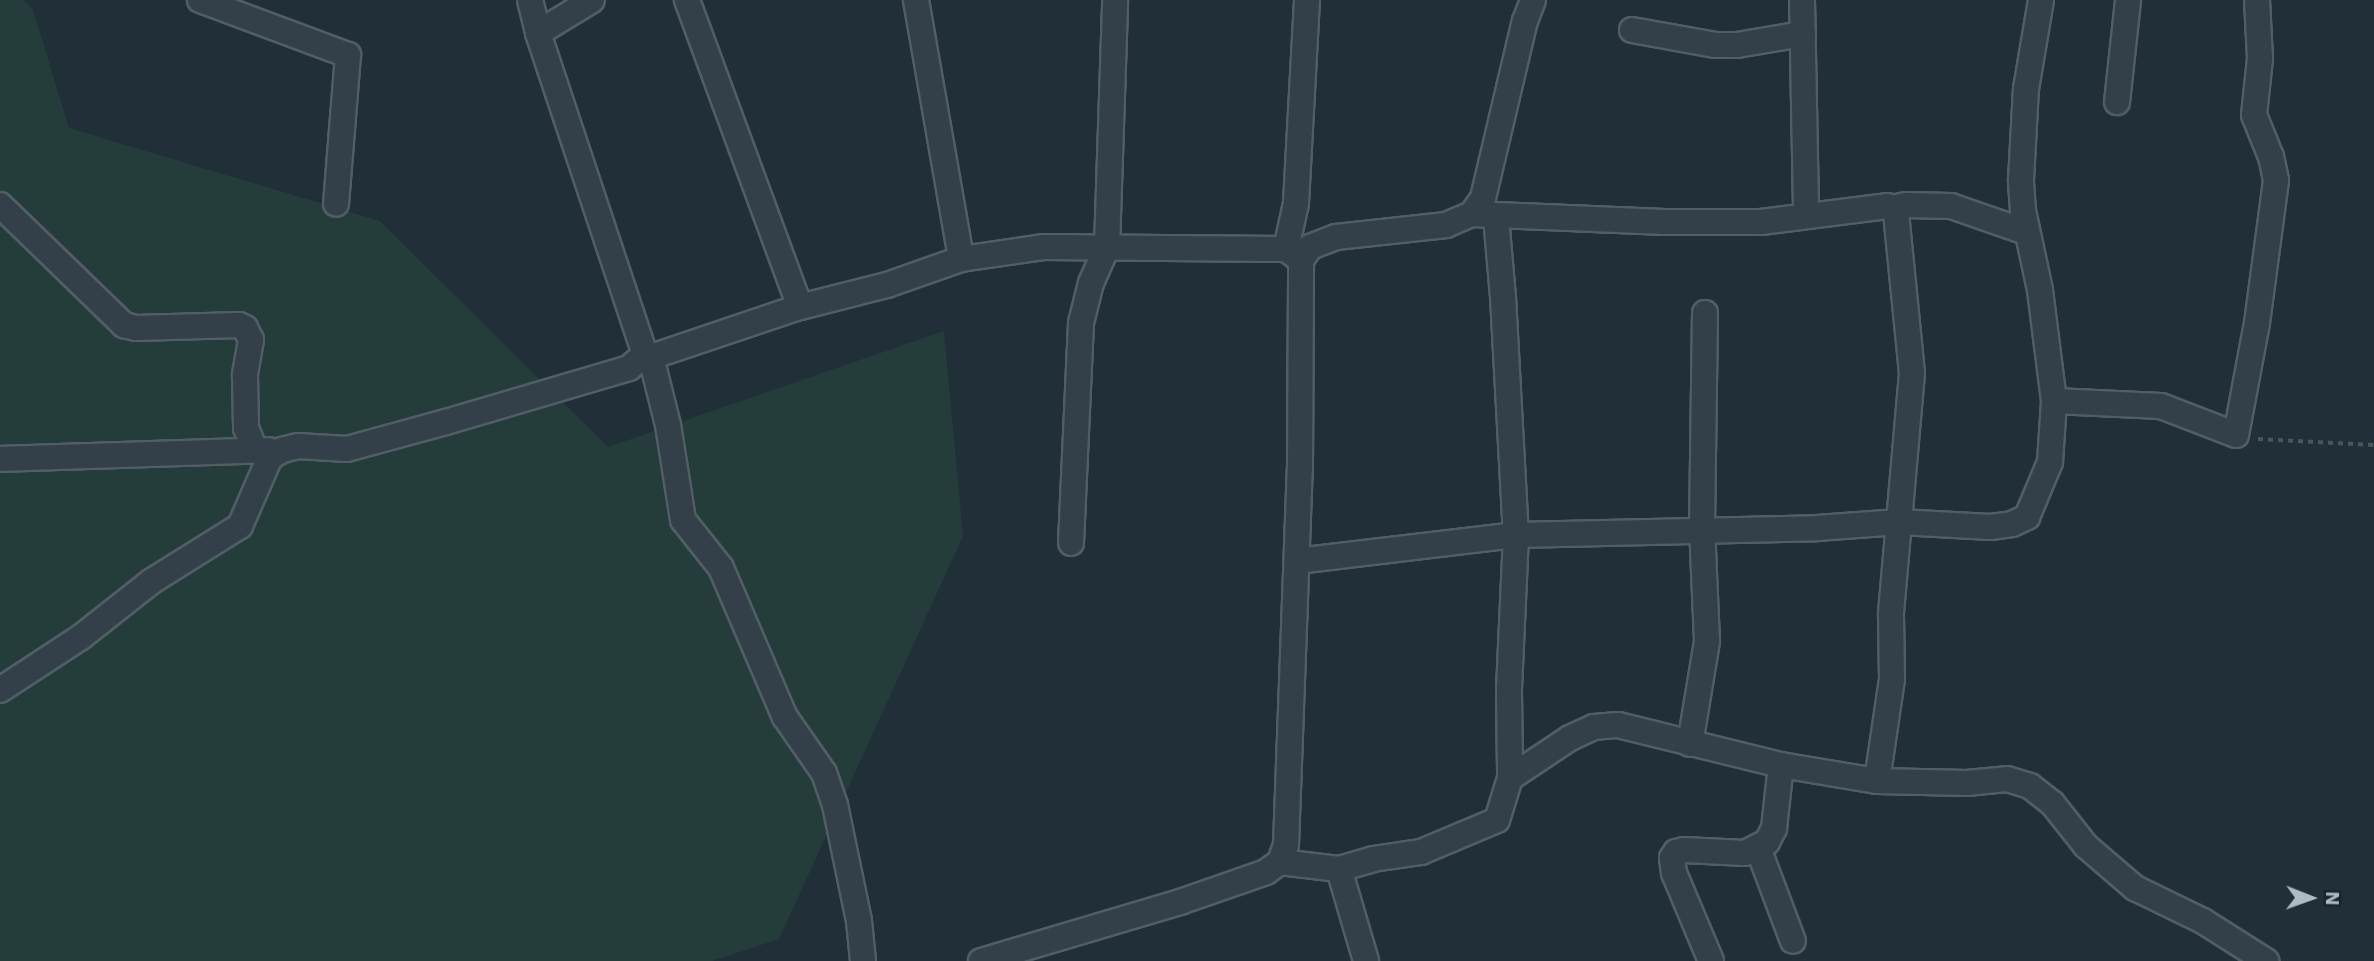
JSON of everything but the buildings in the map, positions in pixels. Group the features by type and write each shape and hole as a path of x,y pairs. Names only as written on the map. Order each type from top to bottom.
{"street":[{"path":"200,0 348,55 336,204"},
{"path":"530,0 538,33 648,355 668,425 683,520 721,568 785,717 824,773 835,805 859,921 863,961"},
{"path":"538,33 592,0"},
{"path":"687,0 800,307"},
{"path":"916,0 961,259"},
{"path":"1070,543 1081,323 1091,283 1107,247 1115,0"},
{"path":"986,960 1180,902 1266,872 1280,862 1286,845 1297,561 1293,254 1307,0"},
{"path":"1280,862 1339,869 1373,859 1421,852 1497,820 1510,778 1509,690 1516,535 1503,297 1484,216 1483,198 1525,21 1533,0"},
{"path":"1802,0 1806,216"},
{"path":"1297,561 1516,535 1702,528 1817,528 1899,522 1991,527 2012,524 2027,517 2050,462 2054,401 2040,290 2026,232 2021,180 2026,89 2042,0"},
{"path":"2117,102 2128,0"},
{"path":"2054,401 2161,406 2236,435 2257,323 2276,180 2271,157 2255,115 2260,59 2257,0"},
{"path":"1632,30 1715,45 1737,45 1803,34"},
{"path":"0,205 124,325 136,328 245,328 251,340 245,375 246,428 256,450"},
{"path":"0,459 282,450 299,446 347,449 629,368 648,355 800,307 887,285 961,259 1043,247 1293,254 1336,237 1446,225 1484,216 1761,222 1906,205 1951,206 2026,232"},
{"path":"1877,781 1892,679 1891,615 1912,373 1896,213 1892,208"},
{"path":"1690,744 1707,641 1702,528 1705,313"},
{"path":"0,690 81,637 152,581 240,526 270,457 282,450"},
{"path":"1510,778 1570,738 1594,727 1618,725 1782,765 1877,781 1967,783 2007,779 2030,786 2052,803 2086,846 2135,888 2203,921 2266,961"},
{"path":"1711,961 1674,873 1672,858 1676,852 1684,850 1745,853 1767,842 1774,828 1782,765"},
{"path":"1758,848 1793,941"},
{"path":"1339,869 1366,961"}],"path":[{"path":"2236,435 2278,442 2374,445"}],"green space":[{"path":"0,0 24,0 33,10 69,128 380,221 608,447 944,331 963,536 779,939 712,961 0,961"}]}
